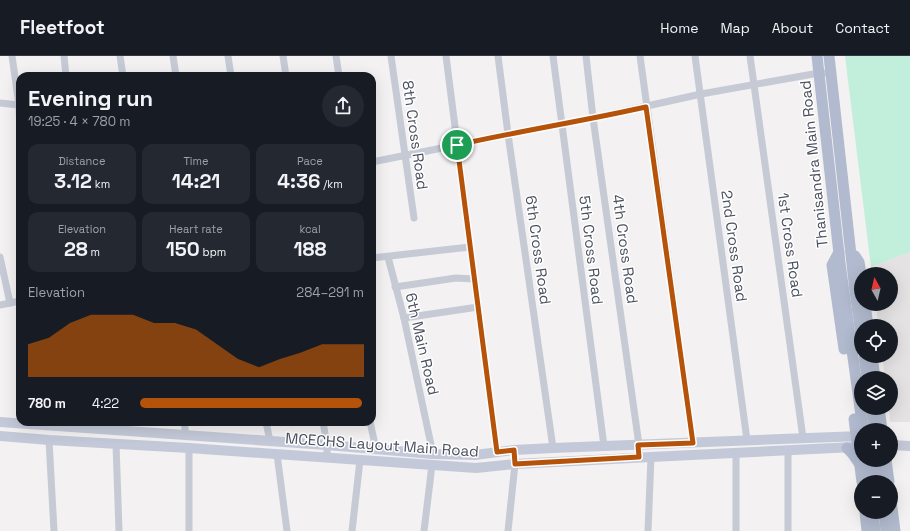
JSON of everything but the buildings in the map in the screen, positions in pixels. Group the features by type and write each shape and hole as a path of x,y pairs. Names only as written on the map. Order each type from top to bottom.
{"main road":[{"name":"Thanisandra Main Road","path":"817,56 840,258 832,265 855,423"},
{"name":"Thanisandra Main Road","path":"829,56 851,248 860,262 860,267"},
{"path":"851,248 859,319"},
{"name":"MCECHS Layout Main Road","path":"0,422 16,422"},
{"name":"MCECHS Layout Main Road","path":"71,426 158,434 327,445 433,454 475,455 514,450 747,440 803,438 854,441"},
{"name":"MCECHS Layout Main Road","path":"0,436 476,468 515,464 788,450 854,442"},
{"path":"898,445 910,446"},
{"path":"866,519 867,531"},
{"path":"874,519 876,531"},
{"path":"885,519 886,531"},
{"path":"893,519 895,531"}],"street":[{"path":"12,56 16,84"},
{"path":"64,56 66,72"},
{"path":"120,56 122,72"},
{"path":"173,56 175,72"},
{"path":"228,56 230,72"},
{"path":"283,56 285,72"},
{"path":"336,56 338,72"},
{"name":"8th Cross Road","path":"391,56 414,218"},
{"path":"446,56 497,452"},
{"name":"6th Cross Road","path":"498,56 553,448"},
{"name":"5th Cross Road","path":"553,56 604,446"},
{"name":"4th Cross Road","path":"586,56 639,457"},
{"path":"640,56 693,443"},
{"name":"2nd Cross Road","path":"695,56 747,440"},
{"name":"1st Cross Road","path":"750,56 803,438"},
{"path":"376,161 594,118 701,94 819,73 831,73"},
{"path":"0,103 16,105"},
{"path":"376,258 470,247"},
{"path":"0,257 10,303"},
{"name":"6th Main Road","path":"388,257 404,318 433,454"},
{"path":"395,287 456,278 474,279"},
{"path":"0,305 16,302"},
{"path":"404,318 478,307"},
{"path":"185,426 186,435"},
{"path":"267,426 270,441"},
{"path":"324,426 328,457"},
{"path":"371,426 376,449"},
{"path":"49,440 54,531"},
{"path":"116,444 119,531"},
{"path":"188,448 189,531"},
{"path":"508,531 515,464 514,450"},
{"path":"788,450 788,531"},
{"path":"736,452 736,531"},
{"path":"277,454 287,531"},
{"path":"648,531 651,457"},
{"path":"352,531 360,460"},
{"path":"424,531 432,465"}],"shaded area":[{"path":"910,252 910,422 890,422 890,415 898,415 898,371 884,371 883,363 898,363 898,319 877,319 877,311 898,311 898,267 871,267"}],"green space":[{"path":"845,56 910,56 910,252 871,267"}],"route":[{"path":"646,107 693,443 638,445 639,457 515,464 514,450 497,452 457,145 646,107"}]}
